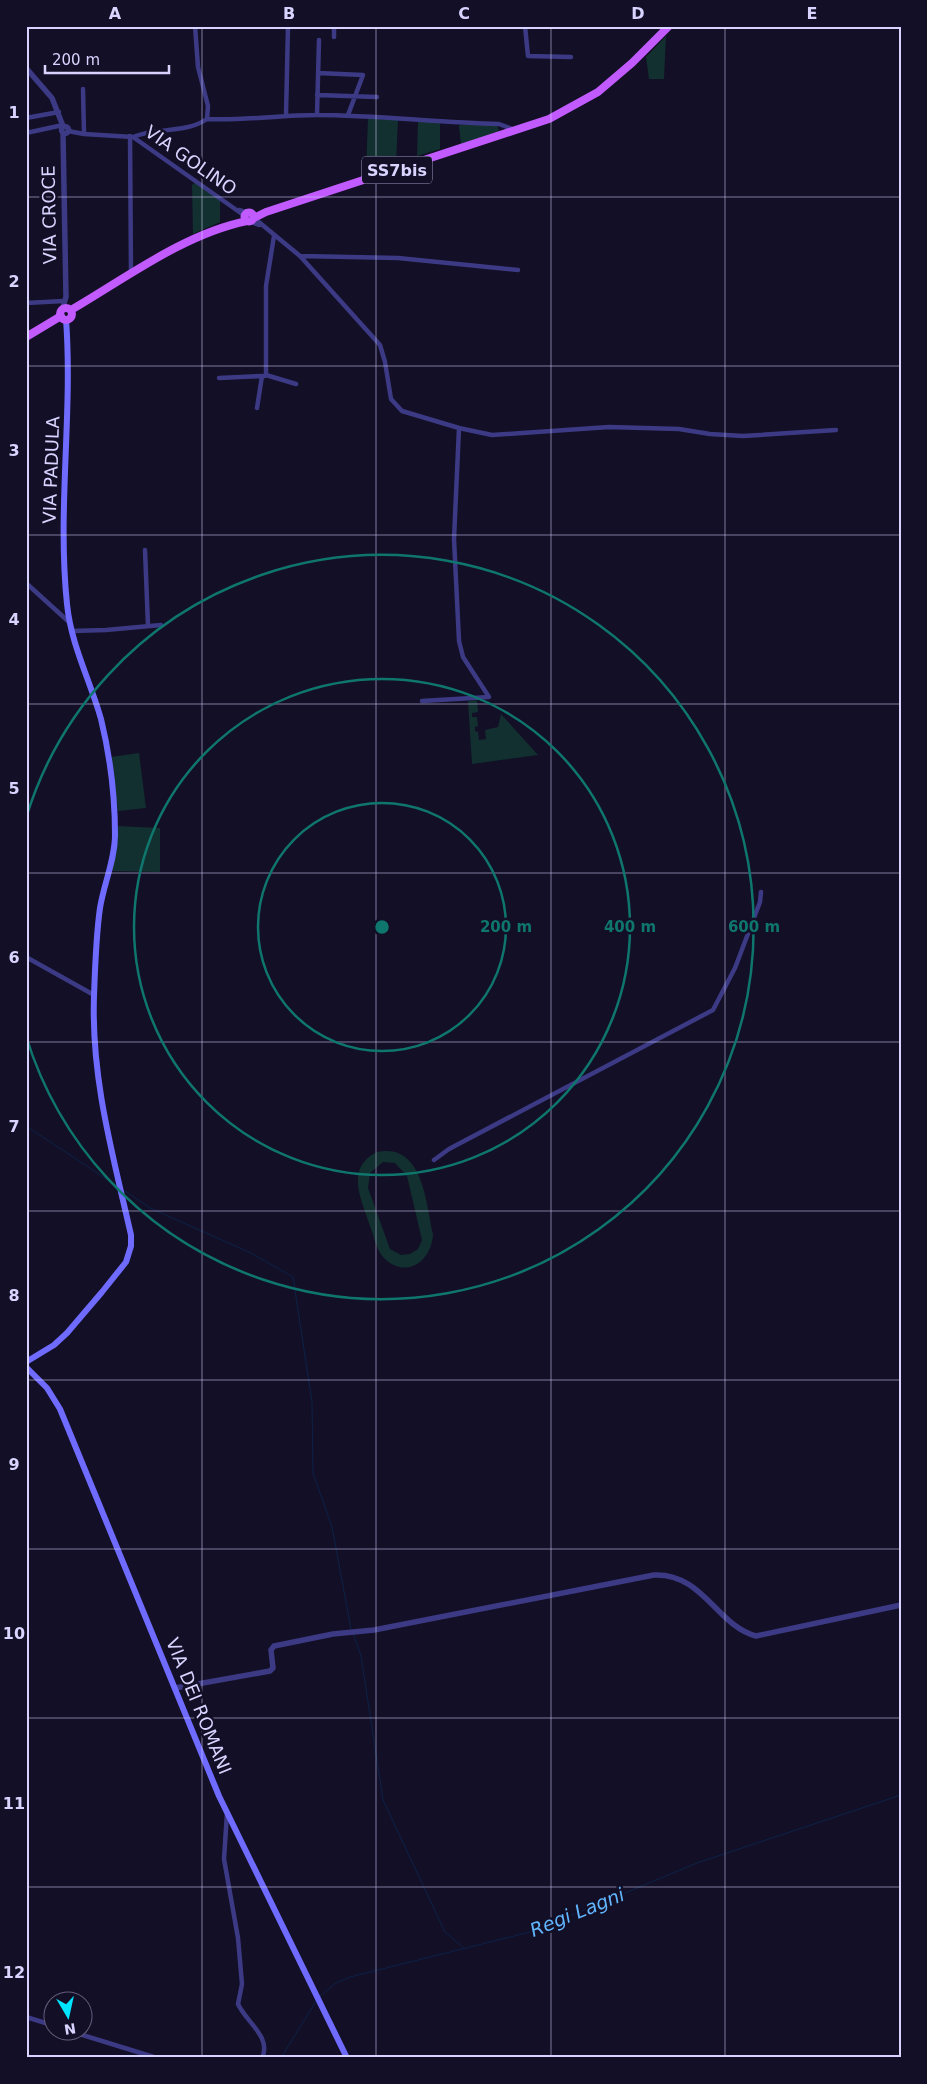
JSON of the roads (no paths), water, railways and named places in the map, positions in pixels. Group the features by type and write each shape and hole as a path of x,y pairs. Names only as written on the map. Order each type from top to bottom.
{"main road":[{"name":"SS7bis","path":"26,337 66,309 192,241 249,217 517,131 562,113 598,92 632,63 669,26"},
{"name":"VIA PADULA","path":"26,1362 54,1345 67,1333 126,1262 131,1246 131,1235 103,1116 94,994 100,908 114,848 115,835 101,720 90,692 69,622 66,603 63,503 68,424 66,309"},
{"name":"VIA DEI ROMANI","path":"26,1367 47,1388 60,1410 227,1812 347,2058"}],"street":[{"path":"195,26 198,67 208,106 207,119"},
{"path":"286,115 288,26"},
{"path":"334,26 334,37"},
{"path":"525,26 528,56 571,57"},
{"path":"317,115 319,40"},
{"name":"VIA CROCE","path":"26,68 52,98 64,129 66,309"},
{"path":"318,73 363,75 348,115"},
{"path":"83,89 84,134"},
{"path":"317,95 377,97"},
{"path":"26,118 59,112"},
{"path":"131,275 131,136 146,131 193,126 207,119 235,120 286,115 348,115 499,124 517,131"},
{"path":"26,133 64,129"},
{"name":"VIA GOLINO","path":"64,129 84,134 131,136 260,225 300,256 380,346 385,362 390,393 397,406 402,411 459,428"},
{"path":"260,225 265,213"},
{"path":"257,408 264,376 266,286 274,236"},
{"path":"300,256 344,255 398,258 518,270"},
{"path":"26,303 66,309"},
{"path":"219,378 264,376 296,384"},
{"path":"422,701 489,697 464,657 459,641 454,538 459,428 492,435 609,427 679,429 710,434 743,436 836,430"},
{"path":"145,550 148,626"},
{"name":"VIA PADULA","path":"26,583 69,622"},
{"path":"72,631 161,625"},
{"path":"434,1160 449,1149 713,1010 735,968 760,902 761,892"},
{"path":"26,957 94,994"},
{"path":"175,1688 262,1674 273,1668 271,1651 273,1647 355,1631 374,1630 660,1575 672,1576 692,1586 743,1630 756,1636 901,1605"},
{"path":"227,1812 224,1858 240,1966 242,1989 238,2004 261,2037 265,2046 262,2058"},
{"path":"26,2017 42,2022"},
{"path":"92,2038 157,2058"}],"waterway":[{"path":"26,1126 117,1186"},
{"path":"125,1191 150,1208 251,1253 293,1277 312,1402 313,1473 332,1527 351,1629"},
{"path":"353,1633 361,1656 383,1800 445,1932 465,1949"},
{"name":"Regi Lagni","path":"320,1996 336,1983 350,1977 534,1931 697,1863 901,1795"},
{"name":"Regi Lagni","path":"281,2058 316,2001"}]}
